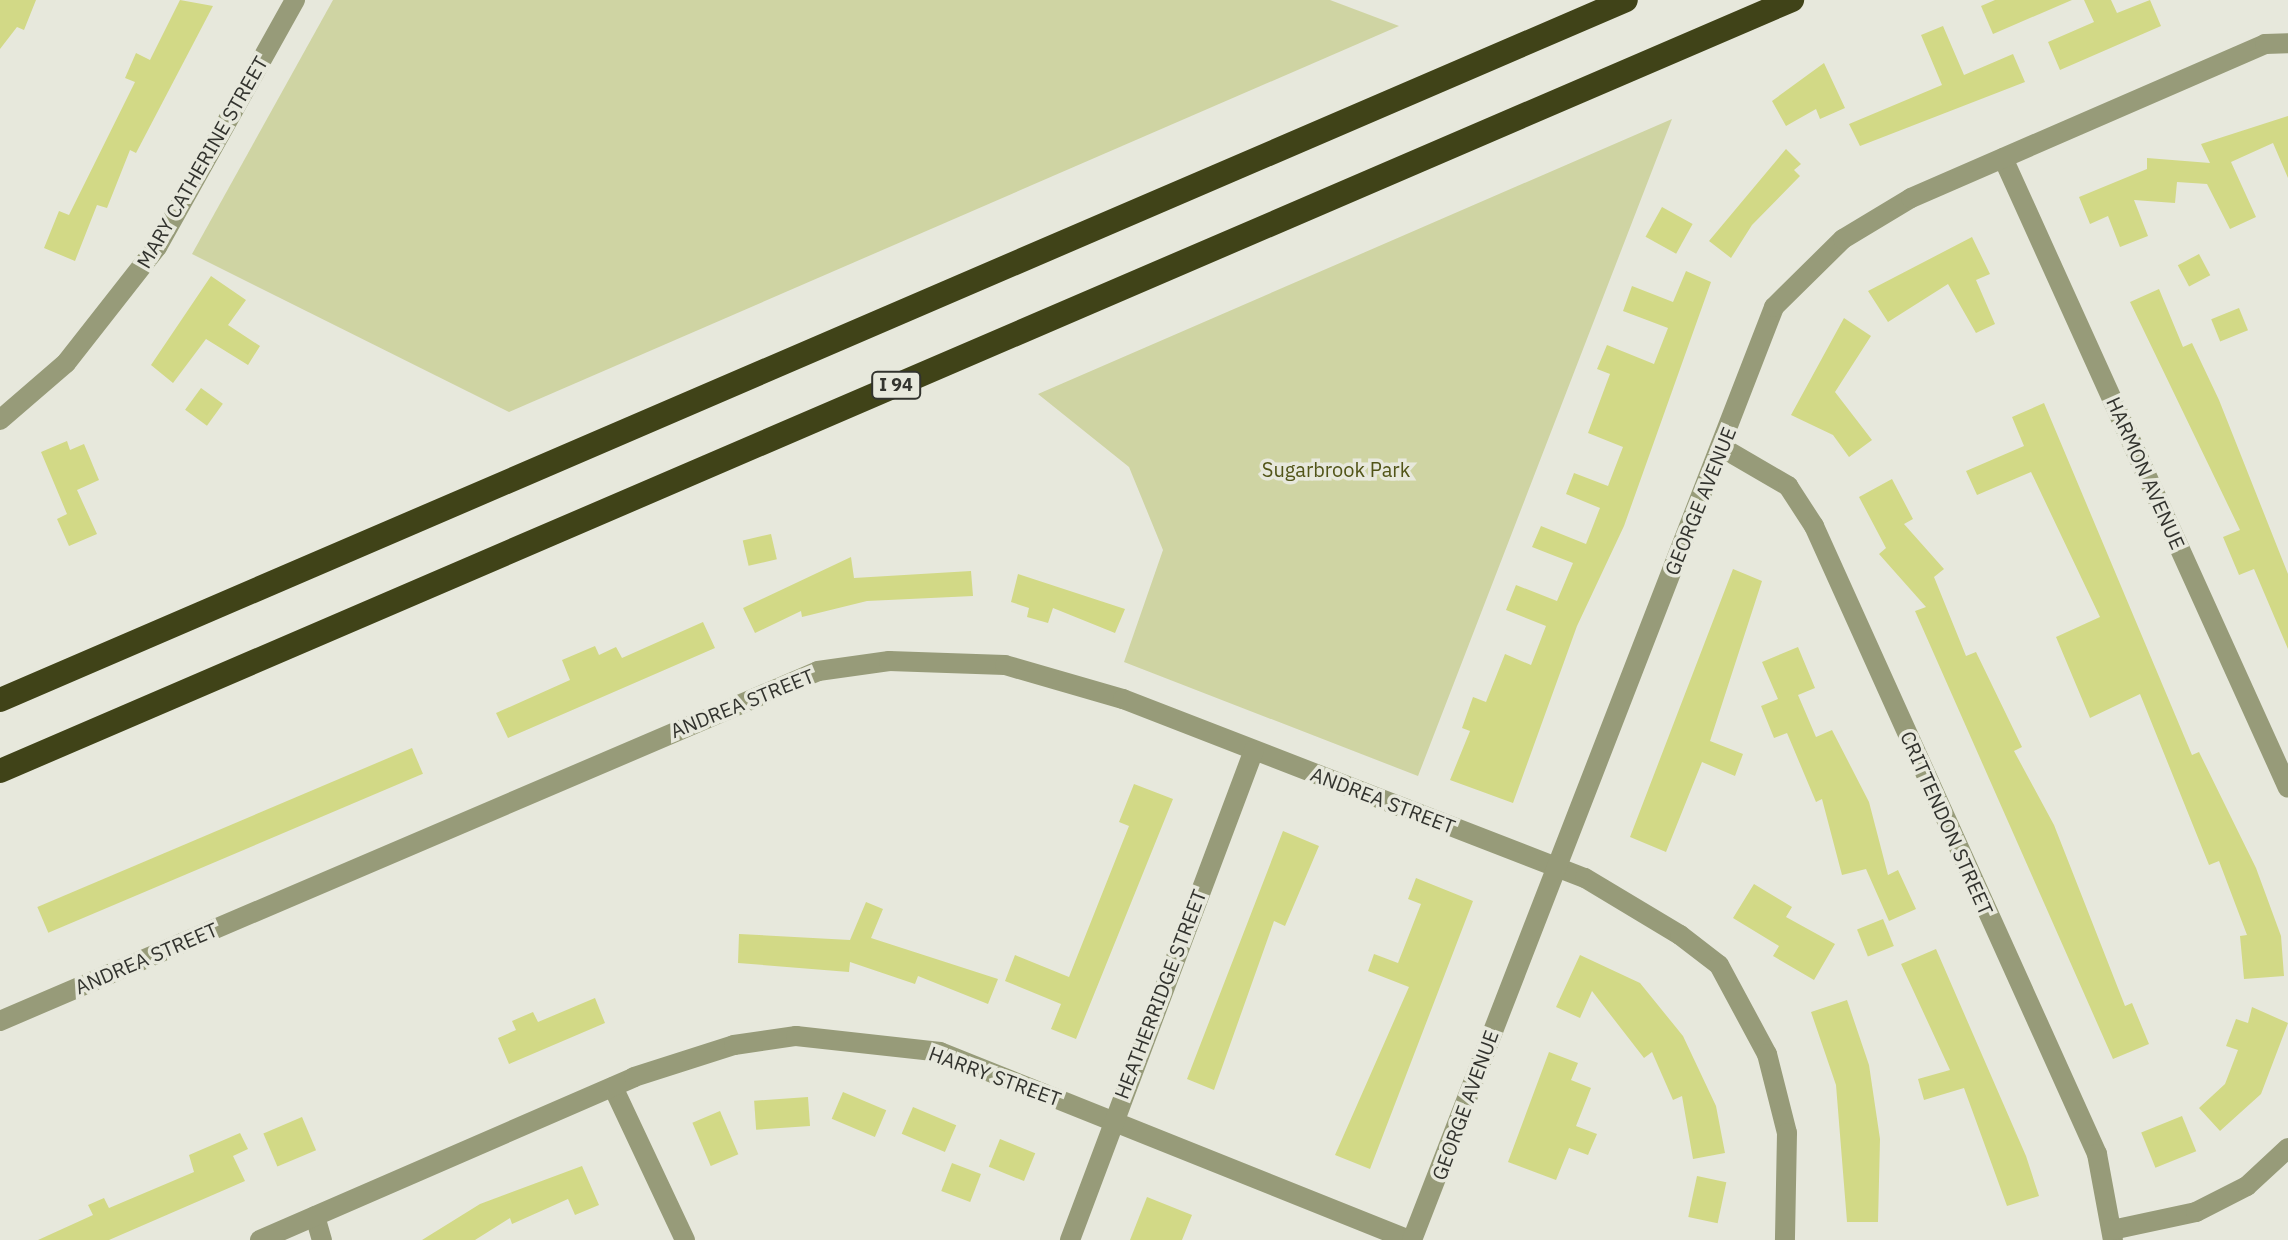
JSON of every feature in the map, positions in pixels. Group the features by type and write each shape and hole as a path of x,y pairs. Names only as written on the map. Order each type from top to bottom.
{"highway":[{"path":"0,700 1626,0"},
{"name":"I 94","path":"0,771 1792,0"}],"street":[{"name":"MARY CATHERINE STREET","path":"0,420 66,363 157,247 295,0"},
{"name":"GEORGE AVENUE","path":"1411,1240 1774,307 1804,272 1911,198 2265,44 2288,43"},
{"name":"HARMON AVENUE","path":"2003,158 2288,788"},
{"name":"CRITTENDON STREET","path":"1721,447 1788,486 1814,526 2097,1154 2113,1235"},
{"name":"ANDREA STREET","path":"0,1021 818,671 904,660 1005,665 1123,699 1554,866 1636,903 1719,965 1767,1054 1787,1133 1785,1240"},
{"name":"HEATHERRIDGE STREET","path":"1070,1240 1111,1119 1254,750"},
{"name":"HARRY STREET","path":"260,1240 613,1087 734,1045 796,1036 878,1041 940,1052 1411,1240"},
{"path":"613,1087 685,1240"},
{"path":"2113,1235 2196,1212 2247,1186 2288,1148"},
{"path":"315,1216 322,1240"}],"green space":[{"path":"333,0 1330,0 1399,26 509,412 192,254"},
{"name":"Sugarbrook Park","path":"1672,119 1418,776 1124,662 1163,550 1129,467 1038,394"}],"building":[{"path":"0,0 36,0 24,30 17,27 0,49"},
{"path":"180,0 213,6 136,153 130,150 107,208 97,205 75,261 44,248 59,211 69,215 135,82 125,78 136,53 150,60"},
{"path":"1995,0 2072,0 1993,34 1981,6"},
{"path":"2084,0 2111,0 2117,13 2150,0 2161,26 2060,70 2048,42 2094,22"},
{"path":"1943,26 1964,75 2013,54 2025,82 1860,146 1849,124 1942,85 1921,35"},
{"path":"1824,63 1845,108 1820,119 1816,109 1786,126 1772,101"},
{"path":"2288,116 2288,178 2273,143 2231,162 2256,217 2230,229 2207,184 2177,182 2175,203 2134,200 2148,236 2120,247 2108,216 2090,224 2079,197 2147,169 2147,158 2210,163 2201,144"},
{"path":"1786,149 1801,164 1794,170 1800,176 1752,225 1731,258 1709,241"},
{"path":"1662,207 1693,224 1676,254 1646,237"},
{"path":"1972,237 1990,274 1976,280 1995,324 1976,333 1948,284 1888,322 1868,291"},
{"path":"2199,254 2210,275 2189,286 2178,265"},
{"path":"1686,271 1711,282 1624,526 1577,626 1513,803 1450,780 1470,731 1462,728 1473,697 1486,702 1505,654 1531,665 1546,626 1506,610 1516,585 1557,601 1573,563 1532,547 1541,526 1586,544 1600,508 1566,494 1574,473 1608,486 1623,447 1588,433 1610,374 1597,369 1607,345 1654,364 1668,328 1623,311 1632,286 1673,302"},
{"path":"211,276 246,300 228,325 260,346 248,365 206,339 173,383 151,365"},
{"path":"2159,289 2183,347 2192,343 2219,400 2288,574 2288,649 2254,569 2239,575 2223,537 2240,530 2130,302"},
{"path":"2239,308 2248,330 2220,341 2211,319"},
{"path":"1844,318 1871,336 1835,392 1872,440 1849,457 1833,435 1791,415"},
{"path":"201,388 223,404 207,426 185,410"},
{"path":"2044,403 2192,755 2199,752 2256,868 2281,936 2284,976 2244,979 2240,936 2247,935 2219,861 2209,865 2140,694 2090,718 2056,637 2100,617 2031,472 1977,495 1966,471 2024,446 2012,417"},
{"path":"67,441 70,450 84,444 99,480 77,490 97,534 69,546 57,519 67,514 41,452"},
{"path":"1892,479 1913,519 1904,524 1944,569 1934,577 1966,656 1976,652 2022,747 2014,751 2054,825 2125,1006 2132,1003 2149,1044 2113,1059 1915,611 1926,607 1879,554 1886,548 1859,497"},
{"path":"771,534 777,559 749,566 743,541"},
{"path":"851,557 854,578 971,571 973,596 867,601 802,617 801,611 755,633 743,608"},
{"path":"1733,569 1762,581 1710,741 1743,754 1735,776 1702,762 1666,852 1630,837"},
{"path":"1018,574 1125,609 1115,633 1053,608 1048,623 1027,617 1029,608 1011,602"},
{"path":"703,622 715,648 508,738 496,713 570,680 562,660 595,646 599,655 616,647 622,658"},
{"path":"1798,647 1815,688 1798,695 1816,737 1832,730 1869,802 1888,875 1898,870 1916,909 1889,921 1866,869 1842,875 1822,799 1816,802 1787,733 1774,738 1761,706 1778,699 1762,662"},
{"path":"412,748 423,774 48,933 37,907"},
{"path":"1134,784 1173,799 1076,1039 1051,1029 1061,1004 1005,981 1015,955 1069,977 1129,826 1119,822"},
{"path":"1283,831 1319,846 1285,926 1274,921 1214,1090 1187,1079"},
{"path":"1416,878 1473,901 1370,1169 1335,1155 1409,987 1368,971 1374,954 1398,963 1421,904 1408,899"},
{"path":"1754,884 1792,907 1786,917 1835,944 1814,980 1773,956 1779,946 1733,918"},
{"path":"866,902 883,909 871,938 998,979 988,1004 918,976 915,984 850,962 849,972 738,963 739,934 850,940"},
{"path":"1883,919 1894,946 1868,956 1857,929"},
{"path":"1936,949 2026,1156 2039,1196 2007,1206 1964,1088 1924,1100 1918,1079 1950,1070 1901,964"},
{"path":"1580,955 1640,983 1683,1036 1716,1106 1725,1153 1693,1159 1682,1096 1673,1100 1652,1052 1644,1058 1592,991 1580,1018 1556,1007"},
{"path":"595,998 605,1023 509,1064 498,1038 516,1030 512,1021 533,1012 538,1022"},
{"path":"1847,1000 1869,1065 1880,1139 1878,1222 1847,1222 1836,1085 1811,1012"},
{"path":"2252,1007 2288,1023 2261,1094 2220,1131 2199,1108 2225,1084 2238,1050 2226,1046 2236,1019 2248,1023"},
{"path":"1549,1052 1578,1063 1571,1080 1591,1088 1576,1126 1597,1134 1588,1155 1569,1148 1556,1180 1508,1162"},
{"path":"843,1092 886,1110 875,1137 832,1119"},
{"path":"808,1097 810,1126 756,1130 754,1101"},
{"path":"913,1107 956,1125 945,1152 902,1134"},
{"path":"720,1111 738,1154 711,1166 692,1123"},
{"path":"2182,1116 2196,1151 2155,1168 2141,1132"},
{"path":"302,1117 316,1150 277,1167 263,1133"},
{"path":"240,1133 248,1149 233,1156 245,1181 109,1240 38,1240 93,1215 88,1205 104,1198 109,1208 194,1172 189,1155"},
{"path":"1000,1139 1035,1153 1024,1181 989,1167"},
{"path":"952,1163 981,1174 970,1202 941,1191"},
{"path":"582,1166 599,1205 575,1215 568,1199 512,1224 510,1218 475,1240 422,1240 480,1204"},
{"path":"1697,1176 1726,1182 1718,1223 1688,1217"},
{"path":"1147,1197 1192,1215 1182,1240 1130,1240"}]}
